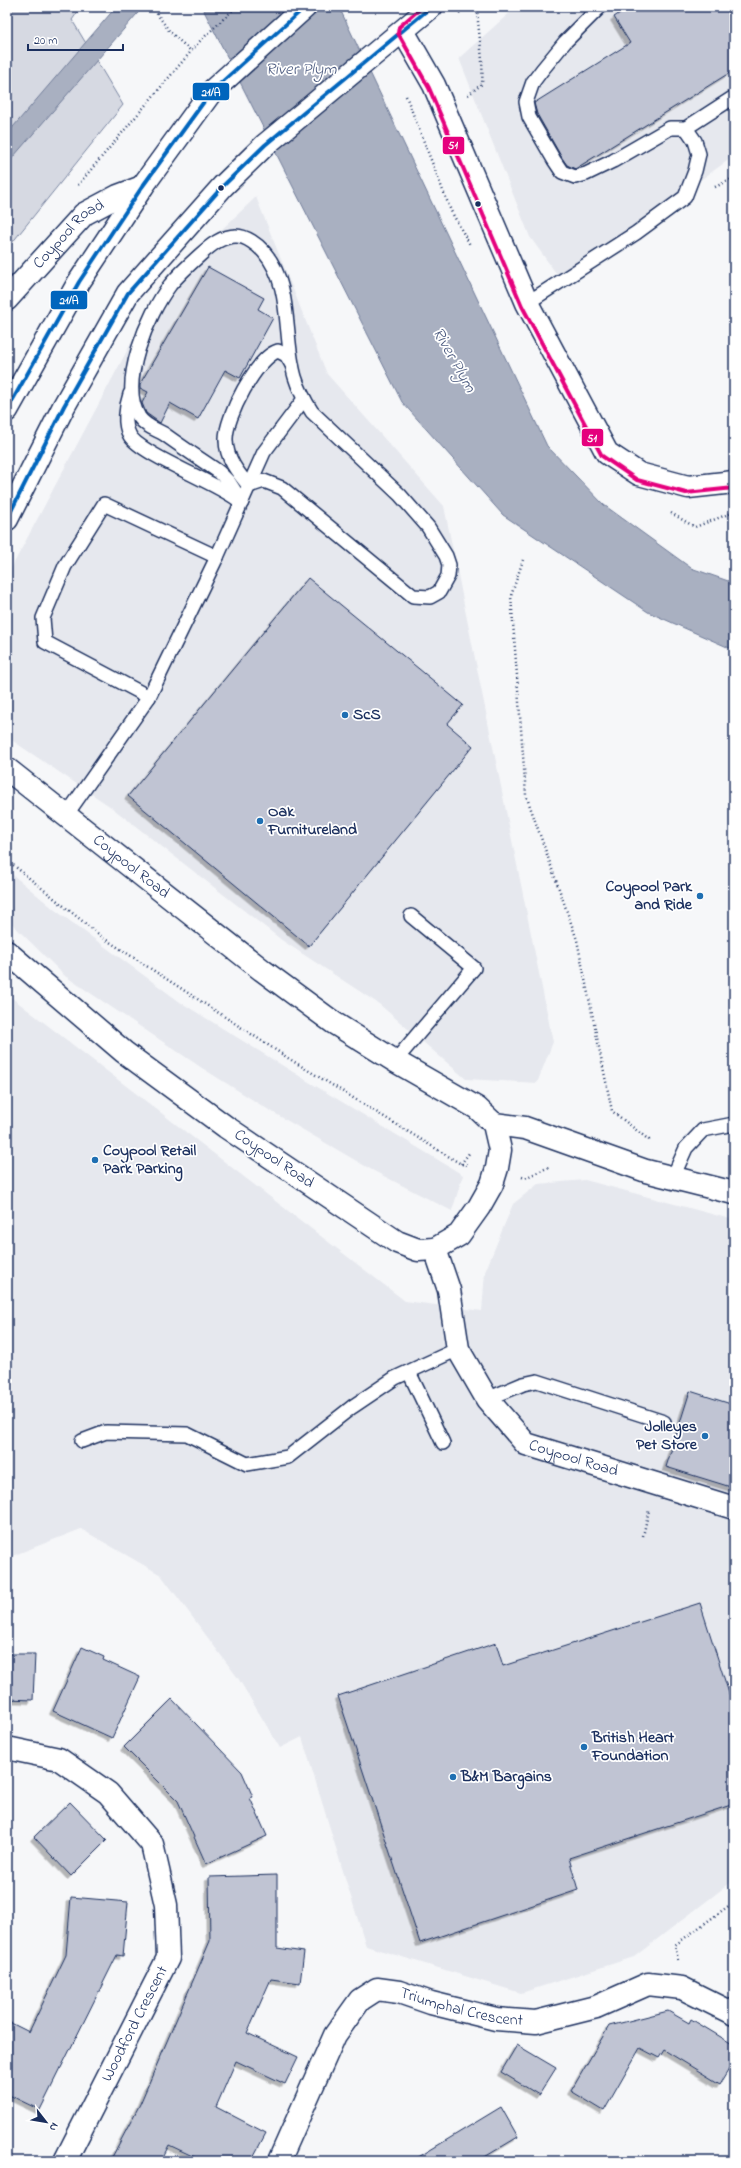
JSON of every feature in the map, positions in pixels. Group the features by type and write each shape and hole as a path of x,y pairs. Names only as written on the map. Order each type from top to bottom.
{"street":[{"path":"7,410 79,282 142,187 211,92 305,7"},
{"path":"7,519 64,406 128,293 223,186 265,145 431,7"},
{"path":"403,31 434,85 527,303 607,453 638,474 688,487 734,482"},
{"name":"Coypool Road","path":"7,299 84,214 118,196 142,187"},
{"name":"Coypool Road","path":"7,769 67,814 262,970 334,1023 395,1062 477,1108 494,1124"},
{"name":"Coypool Road","path":"7,952 124,1052 226,1126 397,1242 418,1250 435,1249"},
{"path":"458,1349 449,1290 435,1249 459,1235 479,1207 492,1184 500,1150 494,1124 525,1128 646,1171 734,1193"},
{"name":"Coypool Road","path":"458,1349 487,1399 526,1444 734,1508"},
{"name":"Woodford Crescent","path":"7,1748 59,1759 108,1793 152,1844 166,1905 168,1958 65,2161"},
{"name":"Triumphal Crescent","path":"279,2161 335,2035 360,2000 377,1989 399,1992 431,2003 496,2019 536,2022 596,2007 648,1984 682,1988 734,2014"}],"lane":[{"path":"600,7 565,42 542,70 533,82 526,102 529,117 559,168 567,174 580,176 612,161 670,128 686,128 734,97"},
{"path":"527,303 636,233 685,197 696,171 699,154 695,141 686,128"},
{"path":"242,502 229,482 219,472 145,424 134,406 132,388 136,358 146,329 170,285 212,244 226,237 238,235 252,242 264,252 275,268 282,290 293,367 304,399 312,412 400,495 428,527 446,556 449,565 445,584 439,592 430,597 413,596 282,488 264,481 249,486"},
{"path":"249,486 238,473 227,450 226,435 232,413 248,384 270,353 278,351 286,355 293,367"},
{"path":"132,388 128,398 126,427 133,440 170,462 223,489 242,502"},
{"path":"67,814 149,696 217,557 264,452 304,399"},
{"path":"149,696 44,642 43,618 65,566 104,504 217,557"},
{"path":"395,1062 474,968 411,916"},
{"path":"673,1177 686,1148 703,1130 734,1124"},
{"path":"82,1440 106,1432 187,1434 247,1464 288,1457 352,1407 395,1378 458,1349"},
{"path":"409,1372 443,1443"},
{"path":"487,1399 523,1384 537,1381 664,1422"}],"path":[{"path":"152,7 170,32 191,51"},
{"path":"76,186 199,42 236,7"},
{"path":"446,113 482,84 484,65 478,37 477,7"},
{"path":"522,560 511,596 526,795 577,940 612,1111 649,1140 646,1171"},
{"path":"7,860 102,937 288,1058 461,1164"},
{"path":"682,1988 675,1945 734,1902"}],"shaded area":[{"path":"7,7 81,7 72,20 123,105 7,249"},
{"path":"516,7 734,7 734,156 561,280 530,237 459,58"},
{"path":"256,197 327,374 444,506 553,1042 537,1083 466,1079 379,1004 283,941 111,807 7,737 7,576 161,287"},
{"path":"7,870 55,910 180,1002 463,1175 452,1211 372,1170 264,1107 202,1068 65,976 7,919"},
{"path":"7,994 405,1301 482,1311 485,1272 513,1204 538,1184 585,1180 734,1220 734,1880 634,1957 521,1993 366,1946 302,1737 280,1748 238,1678 161,1575 81,1529 7,1558"}],"water":[{"path":"116,7 143,7 7,164 7,134"},
{"name":"River Plym","path":"202,7 339,7 547,446 604,505 691,568 734,583 734,650 648,612 503,515 402,402"}],"building":[{"path":"629,7 734,7 734,70 575,169 567,165 562,158 537,114 534,103 630,43 614,17"},
{"path":"208,267 264,298 258,309 273,318 240,378 225,370 198,419 170,403 160,423 146,413 142,403 148,392 140,388 140,384"},
{"path":"308,578 463,705 447,724 473,746 309,946 128,796"},
{"name":"Jolleyes Pet Store","path":"690,1391 734,1405 734,1488 666,1467"},
{"path":"700,1603 734,1709 734,1804 569,1858 578,1890 420,1943 338,1696 496,1643 503,1666"},
{"path":"82,1647 104,1657 103,1660 140,1677 112,1738 53,1711"},
{"path":"7,1654 35,1654 33,1700 7,1699"},
{"path":"172,1699 242,1772 253,1797 250,1798 267,1836 206,1864 178,1801 124,1747"},
{"path":"70,1802 107,1840 71,1876 34,1837"},
{"path":"277,1875 277,1948 304,1952 300,1983 271,1979 247,2033 298,2057 285,2084 236,2061 216,2107 266,2133 251,2161 203,2161 169,2145 161,2161 110,2161 140,2104 210,1941 209,1877"},
{"path":"71,1897 128,1902 123,1956 117,1955 40,2110 7,2094 7,2021 29,2032 66,1955"},
{"path":"668,2011 689,2023 691,2019 734,2045 734,2061 720,2084 664,2050 659,2058 640,2048 604,2111 571,2091 609,2026"},
{"path":"517,2045 556,2068 539,2095 501,2072"},
{"path":"501,2107 518,2137 478,2161 412,2161"}],"transit line":[{"name":"21/A","path":"7,410 79,282 142,187 211,92 305,7"},
{"name":"51","path":"422,7 399,27 398,33 429,88 522,306 602,456 637,480 686,493 734,488"},
{"name":"21/A","path":"7,519 64,406 128,293 223,186 265,145 431,7"}],"place":[{"name":"ScS","path":"345,715"},
{"name":"Oak Furnitureland","path":"260,821"},
{"name":"Coypool Park and Ride","path":"700,896"},
{"name":"Coypool Retail Park Parking","path":"95,1160"},
{"name":"Jolleyes Pet Store","path":"705,1436"},
{"name":"British Heart Foundation","path":"584,1747"},
{"name":"B&M Bargains","path":"453,1777"}]}
